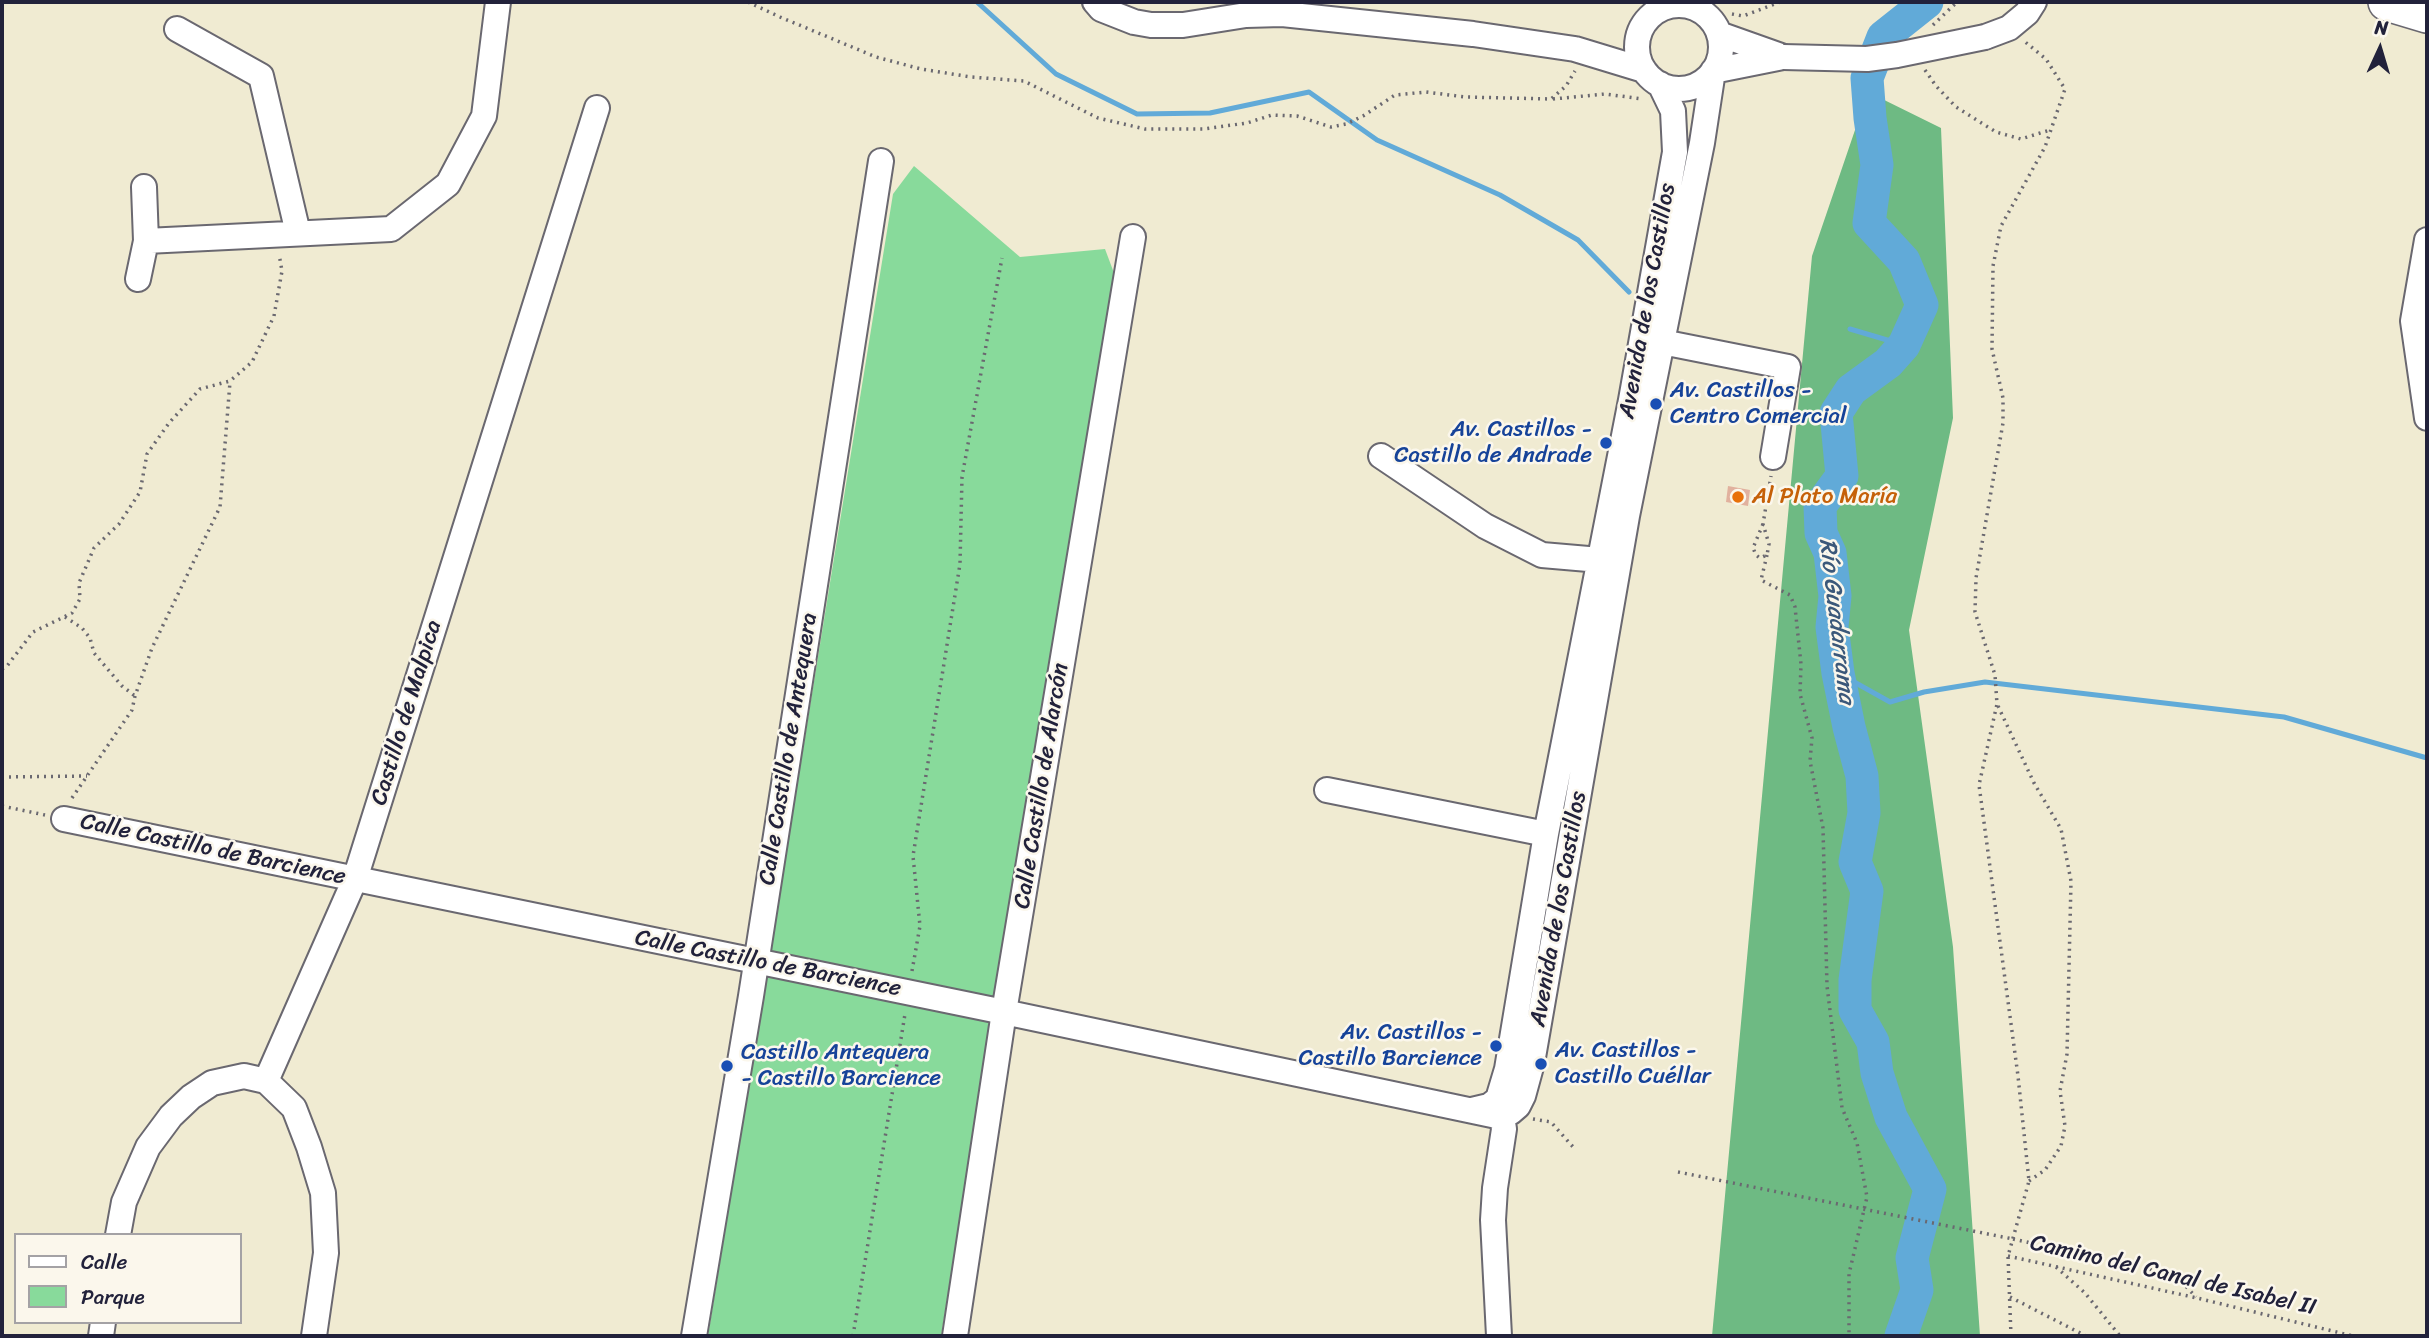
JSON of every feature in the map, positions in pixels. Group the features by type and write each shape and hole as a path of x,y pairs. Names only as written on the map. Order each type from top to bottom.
{"highway":[{"path":"2387,2 2427,15"}],"street":[{"path":"146,241 391,229 448,184 484,117 498,2"},
{"path":"1095,2 1101,9 1151,26 1183,25 1246,15 1282,14 1473,34 1575,49 1612,45 1638,36"},
{"path":"1115,2 1134,22"},
{"path":"1713,71 1783,57 1867,59 1985,37 2008,28 2027,13 2034,2"},
{"path":"1575,49 1658,86 1689,88 1703,82 1713,71 1721,53 1719,34 1713,21 1702,11 1675,5 1663,8 1643,25 1638,36 1639,59 1658,86"},
{"path":"177,29 261,76 287,233"},
{"path":"1719,34 1783,57"},
{"name":"Avenida de los Castillos","path":"1658,86 1673,111 1675,152 1600,560 1546,834 1507,1069 1498,1099 1498,1112 1518,1106 1532,1063 1627,516 1703,144 1713,71"},
{"name":"Castillo de Malpica","path":"266,1081 355,879 597,108"},
{"name":"Calle Castillo de Antequera","path":"694,1336 756,962 881,161"},
{"path":"138,279 146,241 144,187"},
{"name":"Calle Castillo de Alarcón","path":"955,1336 1004,1012 1133,237"},
{"path":"2427,240 2413,321 2427,418"},
{"path":"1662,342 1788,367 1773,457"},
{"path":"1381,456 1485,526 1542,555 1600,560"},
{"path":"1326,790 1546,834"},
{"name":"Calle Castillo de Barcience","path":"62,819 1498,1112"},
{"path":"118,1233 124,1202 148,1147 171,1116 191,1097 212,1083 244,1076 266,1081 294,1108 323,1194 326,1253 314,1336"},
{"path":"1498,1112 1504,1129 1493,1220 1499,1336"}],"path":[{"path":"748,2 876,57 921,69 971,77 1024,81 1098,117 1146,129 1203,129 1247,123 1272,116 1297,116 1331,127 1363,116 1395,94 1426,92 1465,97 1551,99 1658,86"},
{"path":"1688,6 1743,16 1780,2"},
{"path":"1931,27 1957,2"},
{"path":"2008,28 2046,59 2065,89 2045,147 2001,226 1993,266 1992,349 2003,398 2003,423 1976,578 1975,612 1995,676 1997,704 1979,785 2018,1076 2029,1181 2013,1239 2175,1275 2197,1298"},
{"path":"1551,99 1566,86 1575,71 1575,49"},
{"path":"1921,65 1956,107 1996,132 2021,139 2050,130"},
{"path":"2,669 7,667 33,632 72,613 80,599 79,583 94,548 119,524 141,492 148,454 169,423 200,389 230,381 252,362 274,316 287,233"},
{"path":"853,1336 920,926 913,856 960,564 962,477 1002,258"},
{"path":"2,806 62,819 87,776 132,710 152,648 219,507 230,381"},
{"path":"1767,555 1760,558 1753,548 1763,524 1773,457"},
{"path":"1763,524 1769,544 1761,580 1790,595 1795,607 1801,664 1800,694 1812,738 1810,761 1822,828 1827,986 1842,1108 1857,1143 1867,1197 1849,1274 1849,1336"},
{"path":"65,617 82,628 90,638 94,653 122,687 135,696"},
{"path":"1997,704 2034,783 2061,829 2071,881 2067,1054 2060,1091 2065,1126 2061,1146 2045,1170 2029,1181"},
{"path":"2,777 87,776"},
{"path":"1498,1112 1551,1122 1574,1148"},
{"name":"Camino del Canal de Isabel II","path":"1678,1172 2013,1239 2008,1256 2353,1336"},
{"path":"2008,1256 2011,1336"},
{"path":"2054,1266 2085,1293 2120,1336"},
{"path":"2010,1297 2086,1336"}],"green space":[{"path":"1868,92 1941,128 1953,418 1909,630 1953,947 1980,1336 1712,1336 1812,256"},
{"path":"914,166 1020,257 1105,249 1114,273 941,1336 708,1336 893,194"}],"building":[{"name":"Al Plato María","path":"1728,486 1750,490 1748,506 1726,502"}],"waterway":[{"path":"977,2 1056,74 1137,114 1210,113 1309,92 1377,140 1500,195 1578,240 1629,292"},
{"name":"Río Guadarrama","path":"1901,1336 1917,1290 1912,1258 1930,1189 1891,1117 1877,1073 1873,1042 1855,1010 1855,980 1867,891 1855,862 1864,813 1862,776 1838,673 1832,627 1835,596 1830,553 1821,533 1820,506 1842,476 1836,413 1851,390 1888,363 1904,345 1922,305 1904,261 1869,223 1877,165 1867,78 1883,37 1927,2"},
{"path":"1850,329 1904,345"},
{"path":"1838,673 1890,702 1924,692 1985,682 2284,717 2427,758"}],"place":[{"name":"Av. Castillos - Centro Comercial","path":"1656,404"},
{"name":"Av. Castillos - Castillo de Andrade","path":"1606,443"},
{"name":"Al Plato María","path":"1738,497"},
{"name":"Av. Castillos - Castillo Barcience","path":"1496,1046"},
{"name":"Av. Castillos - Castillo Cuéllar","path":"1541,1064"},
{"name":"Castillo Antequera - Castillo Barcience","path":"727,1066"}]}
